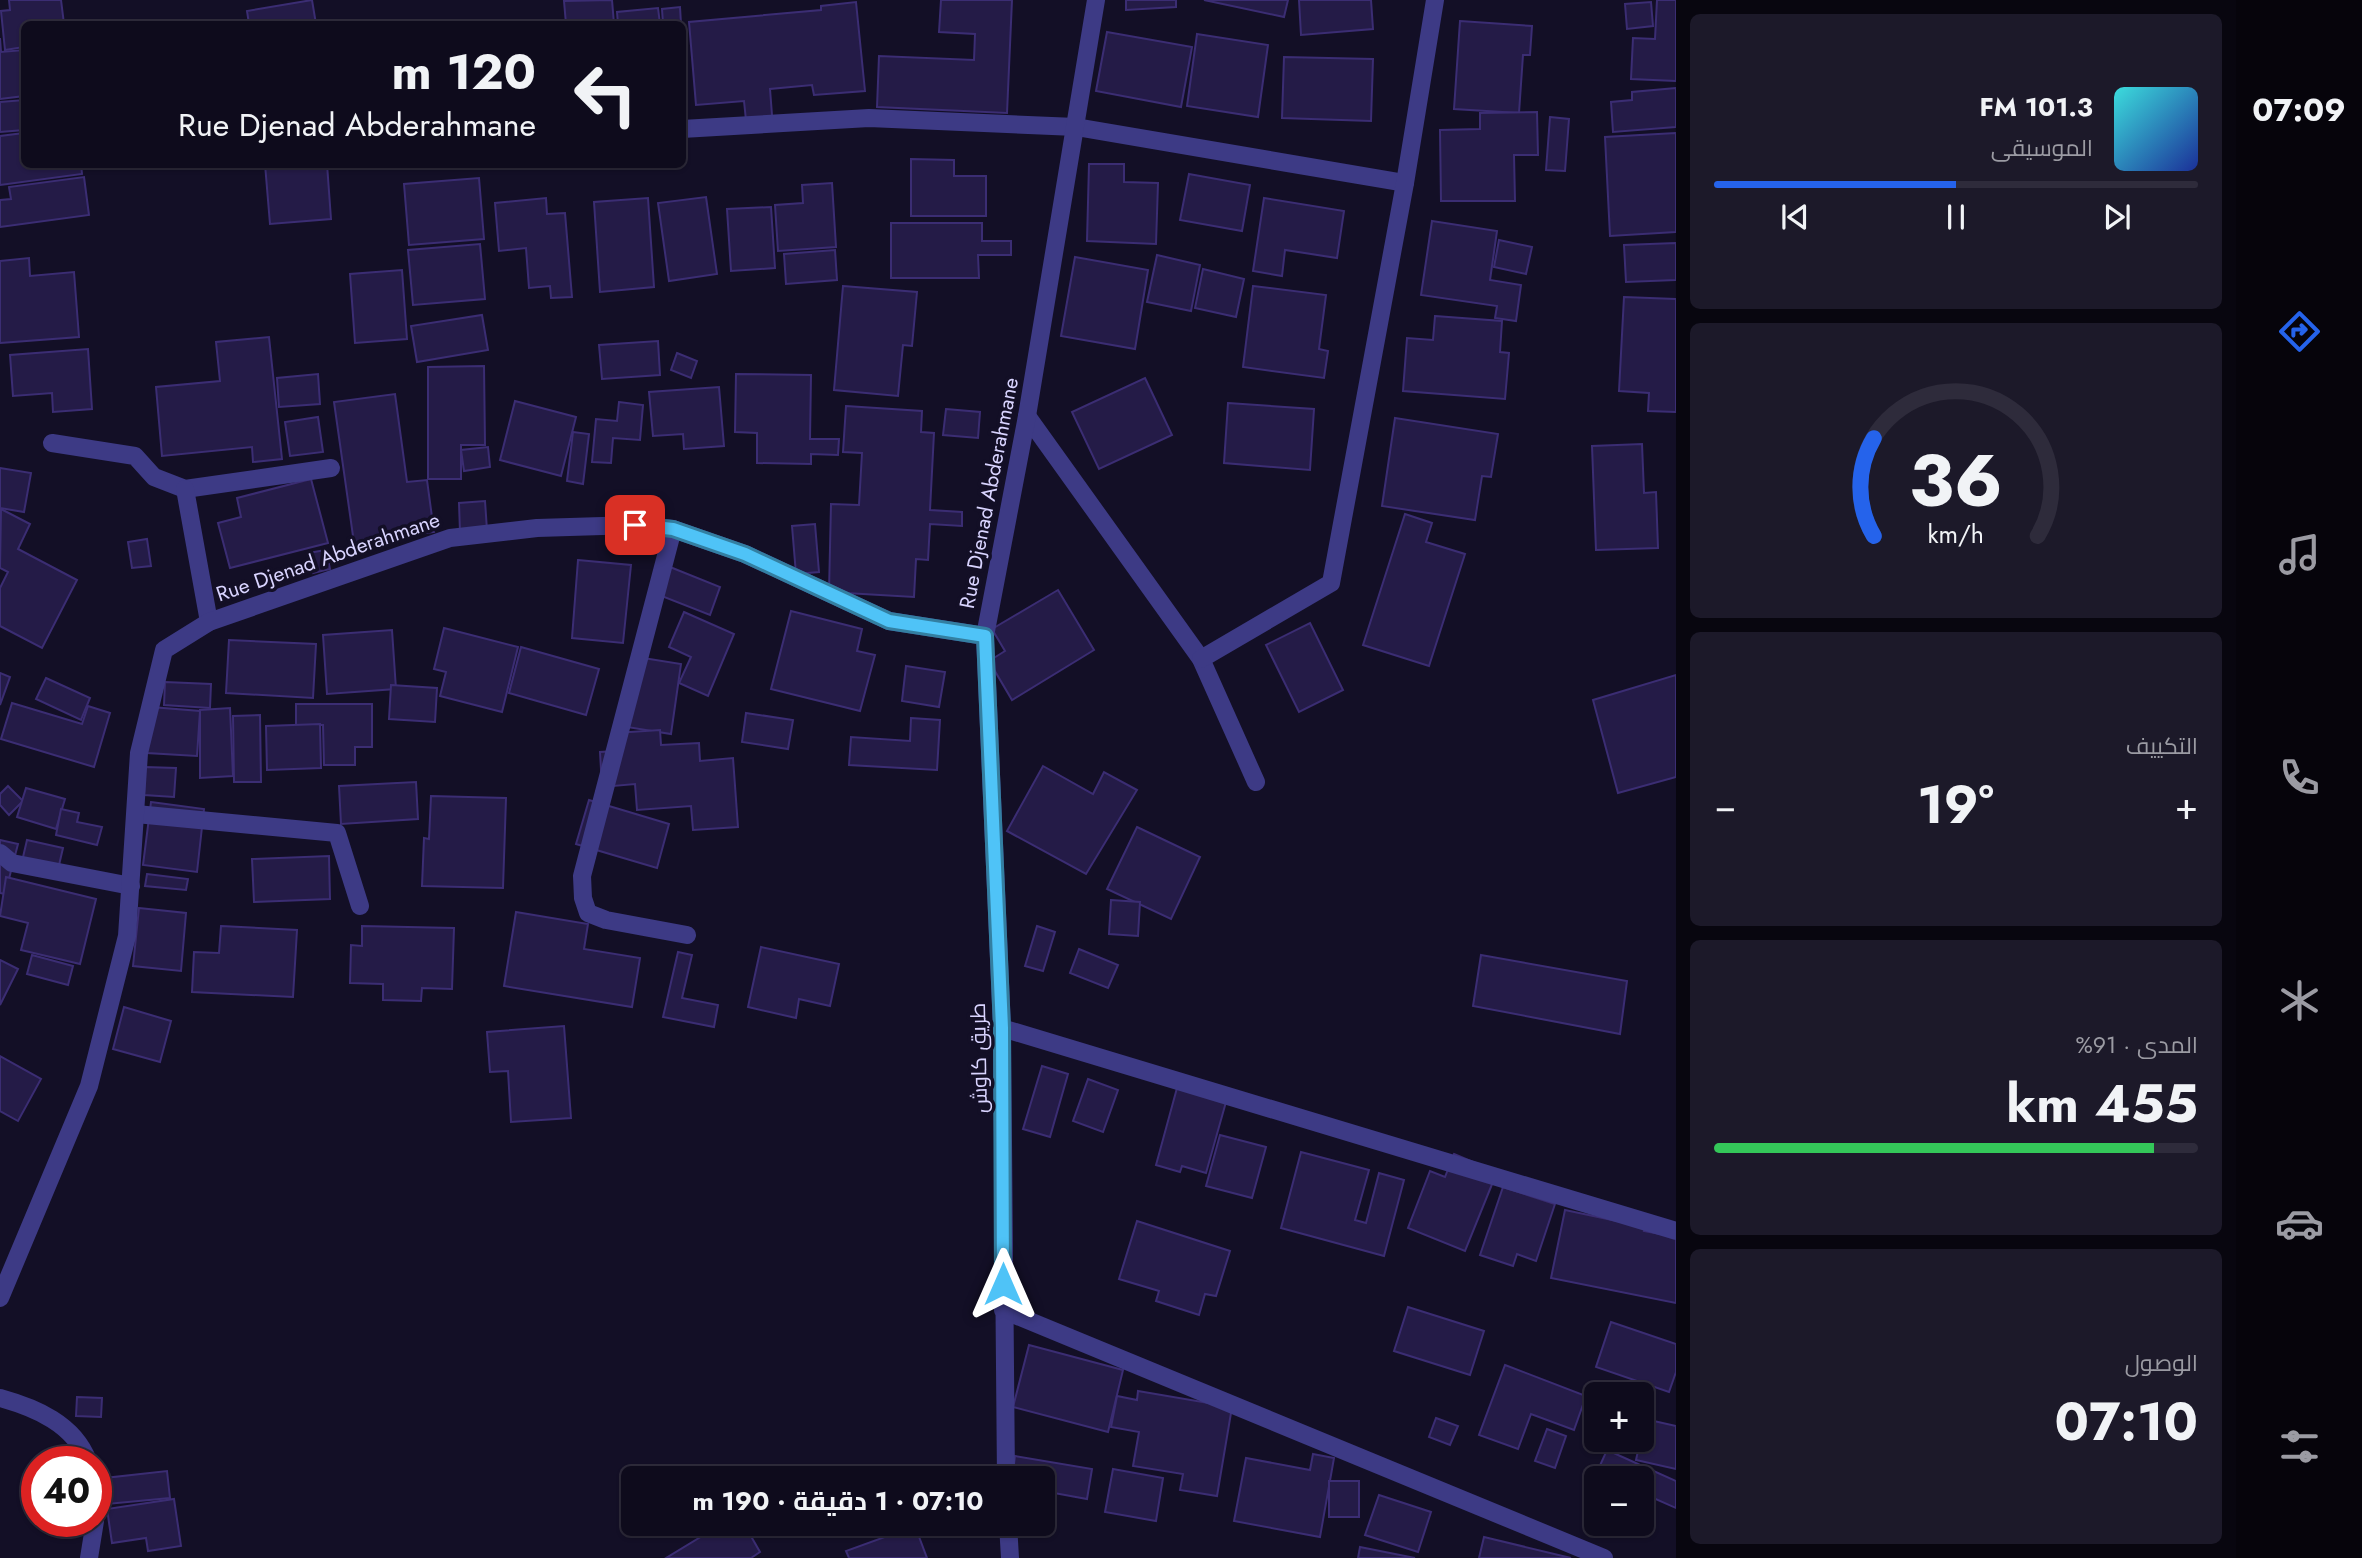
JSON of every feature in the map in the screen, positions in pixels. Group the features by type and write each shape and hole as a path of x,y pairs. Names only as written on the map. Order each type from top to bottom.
{"street":[{"name":"Rue Djenad Abderahmane","path":"0,1298 89,1086 127,936 139,753 164,650 209,622 450,538 537,528 635,525 673,529 745,554 889,621 985,636 1027,416 1096,0"},
{"path":"1201,659 1331,583 1405,183 1435,0"},
{"path":"686,130 869,118 1076,127 1405,183"},
{"path":"1027,416 1201,659 1256,782"},
{"path":"52,443 135,456 155,477 185,489 331,468"},
{"path":"185,489 209,622"},
{"path":"673,529 582,876 583,898 589,913 606,920 687,935"},
{"name":"طريق كاوش","path":"985,636 1002,1028 1006,1466"},
{"path":"136,814 337,833 360,906"},
{"path":"0,853 12,863 131,886"},
{"path":"1002,1028 1676,1231"},
{"path":"1003,1310 1604,1558"},
{"path":"0,1398 54,1419 83,1446"},
{"path":"1009,1536 1010,1558"},
{"path":"89,1558 92,1537"}],"building":[{"path":"9,0 61,0 64,21 21,21 21,47 5,50 1,11 10,10"},
{"path":"312,0 316,21 249,21 247,11"},
{"path":"612,0 614,21 566,21 564,1"},
{"path":"941,0 1012,0 1007,113 877,107 879,56 974,60 975,34 939,32"},
{"path":"1126,0 1176,0 1176,7 1126,10"},
{"path":"1204,0 1288,0 1284,17"},
{"path":"1299,0 1371,0 1373,29 1301,35"},
{"path":"1657,0 1676,0 1676,81 1631,79 1633,38 1655,39"},
{"path":"856,2 865,91 814,95 812,85 770,89 773,128 747,130 744,101 696,105 689,22 821,10 821,6"},
{"path":"1651,2 1653,26 1627,29 1625,4"},
{"path":"680,7 681,21 663,21 662,9"},
{"path":"658,8 660,21 618,21 617,12"},
{"path":"1460,21 1532,26 1530,55 1523,55 1519,113 1454,109"},
{"path":"1107,32 1192,47 1181,107 1096,91"},
{"path":"1197,34 1268,45 1258,117 1187,106"},
{"path":"0,38 1,52 21,50 21,96 0,99"},
{"path":"1284,57 1373,59 1371,121 1282,118"},
{"path":"1676,88 1676,127 1613,132 1611,102 1632,100 1632,92"},
{"path":"21,100 21,130 0,132 0,102"},
{"path":"1537,112 1538,155 1514,155 1515,201 1441,201 1440,130 1480,129 1480,113"},
{"path":"1550,117 1569,119 1565,171 1546,170"},
{"path":"21,133 21,168 81,168 82,174 0,185 0,136"},
{"path":"1676,133 1676,232 1610,236 1605,137"},
{"path":"911,159 954,160 954,176 986,176 986,216 911,216"},
{"path":"1089,164 1124,164 1124,182 1158,183 1156,244 1087,241"},
{"path":"265,168 327,168 331,219 270,224"},
{"path":"1189,174 1250,185 1242,231 1180,220"},
{"path":"84,177 89,215 0,227 0,200 11,199 9,187"},
{"path":"479,178 484,239 409,245 404,184"},
{"path":"832,183 836,247 778,251 775,205 803,203 802,185"},
{"path":"706,197 717,274 669,281 658,203"},
{"path":"546,198 547,214 565,213 572,297 551,298 550,286 529,288 526,248 499,251 495,203"},
{"path":"648,198 654,287 600,292 594,202"},
{"path":"1264,198 1344,211 1337,258 1285,250 1282,276 1253,271"},
{"path":"771,207 775,268 731,271 727,209"},
{"path":"1432,221 1497,231 1490,280 1521,285 1516,321 1495,318 1497,306 1421,295"},
{"path":"891,223 982,223 982,241 1011,241 1011,255 978,255 979,278 891,278"},
{"path":"1499,240 1532,247 1526,274 1494,267"},
{"path":"1676,243 1676,280 1626,282 1624,245"},
{"path":"480,244 485,299 413,305 408,250"},
{"path":"835,250 837,280 786,284 784,254"},
{"path":"1157,255 1200,265 1191,311 1147,302"},
{"path":"1075,257 1148,270 1135,349 1061,336"},
{"path":"29,258 30,276 74,272 79,337 0,343 0,261"},
{"path":"1203,269 1244,279 1236,317 1195,308"},
{"path":"402,270 407,339 355,343 350,274"},
{"path":"843,286 917,292 912,346 903,345 898,396 834,390"},
{"path":"1253,286 1326,295 1319,349 1328,351 1324,378 1243,367"},
{"path":"1624,297 1676,299 1676,412 1648,411 1649,393 1619,391"},
{"path":"482,315 488,350 417,362 411,326"},
{"path":"1435,316 1502,321 1500,352 1509,353 1505,399 1403,391 1407,338 1433,340"},
{"path":"269,337 282,459 253,462 252,447 162,456 156,387 220,381 216,342"},
{"path":"658,341 660,375 602,379 599,345"},
{"path":"88,349 92,409 53,412 52,393 13,396 10,355"},
{"path":"677,353 697,361 691,378 671,370"},
{"path":"484,366 485,445 461,445 461,479 428,479 428,367"},
{"path":"318,374 320,404 279,407 277,378"},
{"path":"736,374 811,375 810,439 839,439 838,455 811,454 811,464 757,463 757,433 735,432"},
{"path":"1145,378 1172,435 1099,469 1072,412"},
{"path":"719,387 724,446 684,449 683,434 653,436 649,392"},
{"path":"395,394 407,482 427,480 434,532 354,543 334,402"},
{"path":"515,401 576,417 561,476 500,460"},
{"path":"619,402 643,405 640,440 613,438 611,463 592,462 596,419 617,421"},
{"path":"1228,403 1314,409 1310,470 1224,463"},
{"path":"846,406 922,411 921,432 934,433 930,510 962,512 962,526 930,524 928,560 916,559 914,597 829,592 831,504 859,505 862,453 843,452"},
{"path":"946,409 980,412 978,438 943,435"},
{"path":"318,417 323,452 290,456 285,422"},
{"path":"1395,418 1498,434 1491,477 1482,476 1475,520 1382,506"},
{"path":"573,432 589,434 583,484 567,481"},
{"path":"1642,444 1644,493 1656,492 1658,548 1596,550 1592,446"},
{"path":"488,447 490,467 464,471 461,450"},
{"path":"0,468 31,473 24,512 0,508"},
{"path":"311,479 328,543 230,568 218,523 241,517 237,498"},
{"path":"485,501 487,530 460,532 459,503"},
{"path":"1,509 30,524 18,549 77,580 42,648 0,626 0,588 8,572 0,568"},
{"path":"1405,514 1432,523 1426,542 1465,554 1429,666 1363,645"},
{"path":"815,524 819,572 796,574 792,526"},
{"path":"147,539 151,566 132,568 128,542"},
{"path":"326,550 330,569 313,573 308,553"},
{"path":"578,560 631,565 623,643 572,638"},
{"path":"670,567 720,587 710,615 659,595"},
{"path":"1058,590 1094,650 1012,700 989,661 1005,651 992,629"},
{"path":"791,611 862,629 857,651 875,655 860,711 771,689"},
{"path":"684,612 734,634 708,696 679,683 691,657 669,647"},
{"path":"1310,623 1343,690 1299,712 1266,645"},
{"path":"444,628 518,647 502,712 440,696 446,672 434,669"},
{"path":"392,630 396,689 327,694 323,635"},
{"path":"229,640 316,644 313,698 226,693"},
{"path":"521,647 599,669 586,715 509,693"},
{"path":"637,657 681,664 671,734 627,727"},
{"path":"906,666 945,672 939,707 902,701"},
{"path":"0,673 10,677 0,705"},
{"path":"1676,675 1676,777 1618,793 1593,700"},
{"path":"46,678 90,698 81,720 36,699"},
{"path":"165,682 211,684 210,708 164,705"},
{"path":"391,685 437,688 435,722 389,719"},
{"path":"12,703 82,724 88,706 110,713 94,767 1,739"},
{"path":"296,704 372,704 372,747 355,747 355,765 324,765 323,725 296,725"},
{"path":"151,707 200,711 197,756 147,753"},
{"path":"230,708 233,776 200,778 200,710"},
{"path":"746,713 793,720 788,749 742,742"},
{"path":"260,715 261,782 234,782 233,716"},
{"path":"911,718 940,720 937,770 849,765 851,737 910,741"},
{"path":"320,724 321,768 267,770 266,726"},
{"path":"660,730 661,745 699,743 700,761 733,758 738,827 693,830 691,806 637,810 635,784 602,787 600,752 616,751 615,733"},
{"path":"1043,766 1093,794 1104,772 1137,790 1086,874 1007,831"},
{"path":"145,767 176,768 174,797 144,795"},
{"path":"416,782 418,819 341,824 339,786"},
{"path":"8,786 23,801 9,815 0,805 0,794"},
{"path":"26,788 65,799 56,829 17,817"},
{"path":"431,796 506,798 503,888 422,886 424,838 429,839"},
{"path":"589,800 669,824 657,868 576,844"},
{"path":"151,802 204,809 197,872 143,865"},
{"path":"61,809 79,813 77,822 102,827 97,845 56,835"},
{"path":"1137,827 1200,857 1171,919 1107,889"},
{"path":"0,840 18,844 5,894 0,893"},
{"path":"27,840 63,848 56,878 20,870"},
{"path":"329,856 330,899 254,902 252,859"},
{"path":"147,874 188,879 186,890 145,886"},
{"path":"6,877 96,899 80,964 21,950 28,923 0,916"},
{"path":"1111,900 1140,902 1138,936 1109,934"},
{"path":"139,908 186,913 181,971 133,966"},
{"path":"516,912 588,924 584,949 640,958 632,1007 504,986"},
{"path":"221,926 297,930 293,997 192,992 194,952 219,953"},
{"path":"362,926 454,928 452,989 422,988 421,1001 383,1000 383,984 350,983 351,945 362,946"},
{"path":"1037,926 1055,932 1043,971 1025,966"},
{"path":"761,947 839,964 830,1006 799,999 796,1018 748,1007"},
{"path":"1079,949 1118,965 1108,988 1070,973"},
{"path":"678,952 692,955 682,998 718,1005 714,1027 663,1017"},
{"path":"32,955 73,966 68,985 27,974"},
{"path":"1481,955 1627,981 1620,1034 1473,1006"},
{"path":"0,960 18,969 0,1005"},
{"path":"124,1007 171,1021 160,1062 113,1049"},
{"path":"564,1026 571,1118 511,1122 508,1071 490,1072 487,1032"},
{"path":"0,1056 41,1079 18,1121 0,1111"},
{"path":"1042,1066 1068,1074 1050,1137 1023,1129"},
{"path":"1088,1079 1118,1090 1103,1132 1073,1121"},
{"path":"1177,1088 1226,1102 1206,1173 1182,1166 1180,1172 1156,1165"},
{"path":"1220,1135 1266,1147 1252,1198 1206,1186"},
{"path":"1301,1152 1369,1170 1355,1220 1366,1223 1379,1173 1404,1180 1384,1256 1281,1228"},
{"path":"1454,1154 1497,1172 1465,1251 1408,1228 1430,1171 1445,1177"},
{"path":"1503,1187 1555,1204 1536,1261 1517,1254 1513,1266 1480,1255"},
{"path":"1565,1210 1645,1227 1644,1231 1676,1237 1676,1303 1551,1278"},
{"path":"1137,1221 1230,1251 1216,1296 1205,1294 1199,1315 1156,1301 1159,1291 1119,1279"},
{"path":"1408,1307 1484,1331 1470,1375 1394,1351"},
{"path":"1611,1322 1676,1344 1676,1372 1669,1392 1654,1387 1654,1382 1640,1382 1596,1367"},
{"path":"1029,1345 1123,1370 1108,1432 1013,1407"},
{"path":"1505,1365 1584,1395 1574,1430 1531,1414 1518,1449 1479,1435"},
{"path":"1138,1391 1232,1407 1217,1496 1180,1490 1183,1474 1133,1466 1139,1432 1111,1427 1117,1396 1137,1400"},
{"path":"77,1397 102,1398 101,1417 76,1416"},
{"path":"1436,1418 1458,1426 1450,1445 1429,1437"},
{"path":"1654,1421 1676,1426 1676,1469 1636,1460 1638,1452 1654,1452"},
{"path":"1547,1429 1566,1436 1555,1468 1535,1461"},
{"path":"1606,1452 1611,1452 1643,1466 1600,1466"},
{"path":"1313,1454 1334,1458 1320,1537 1234,1521 1246,1458 1310,1470"},
{"path":"1015,1456 1092,1469 1087,1499 1055,1493 1055,1466 1014,1466"},
{"path":"1113,1469 1163,1478 1156,1521 1105,1512"},
{"path":"167,1471 170,1498 112,1504 112,1477"},
{"path":"1654,1471 1676,1481 1676,1508 1654,1498"},
{"path":"1329,1481 1359,1481 1359,1517 1329,1517"},
{"path":"1379,1495 1431,1512 1418,1552 1365,1535"},
{"path":"174,1499 181,1546 148,1551 146,1538 112,1543 112,1508"},
{"path":"702,1536 751,1536 760,1552 751,1558 666,1558"},
{"path":"887,1536 919,1536 927,1558 849,1558 846,1551"},
{"path":"1484,1537 1571,1558 1479,1558"},
{"path":"1360,1547 1415,1558 1358,1558"}],"route":[{"path":"635,525 673,529 745,554 889,621 985,636 1002,1028 1003,1284"}]}
